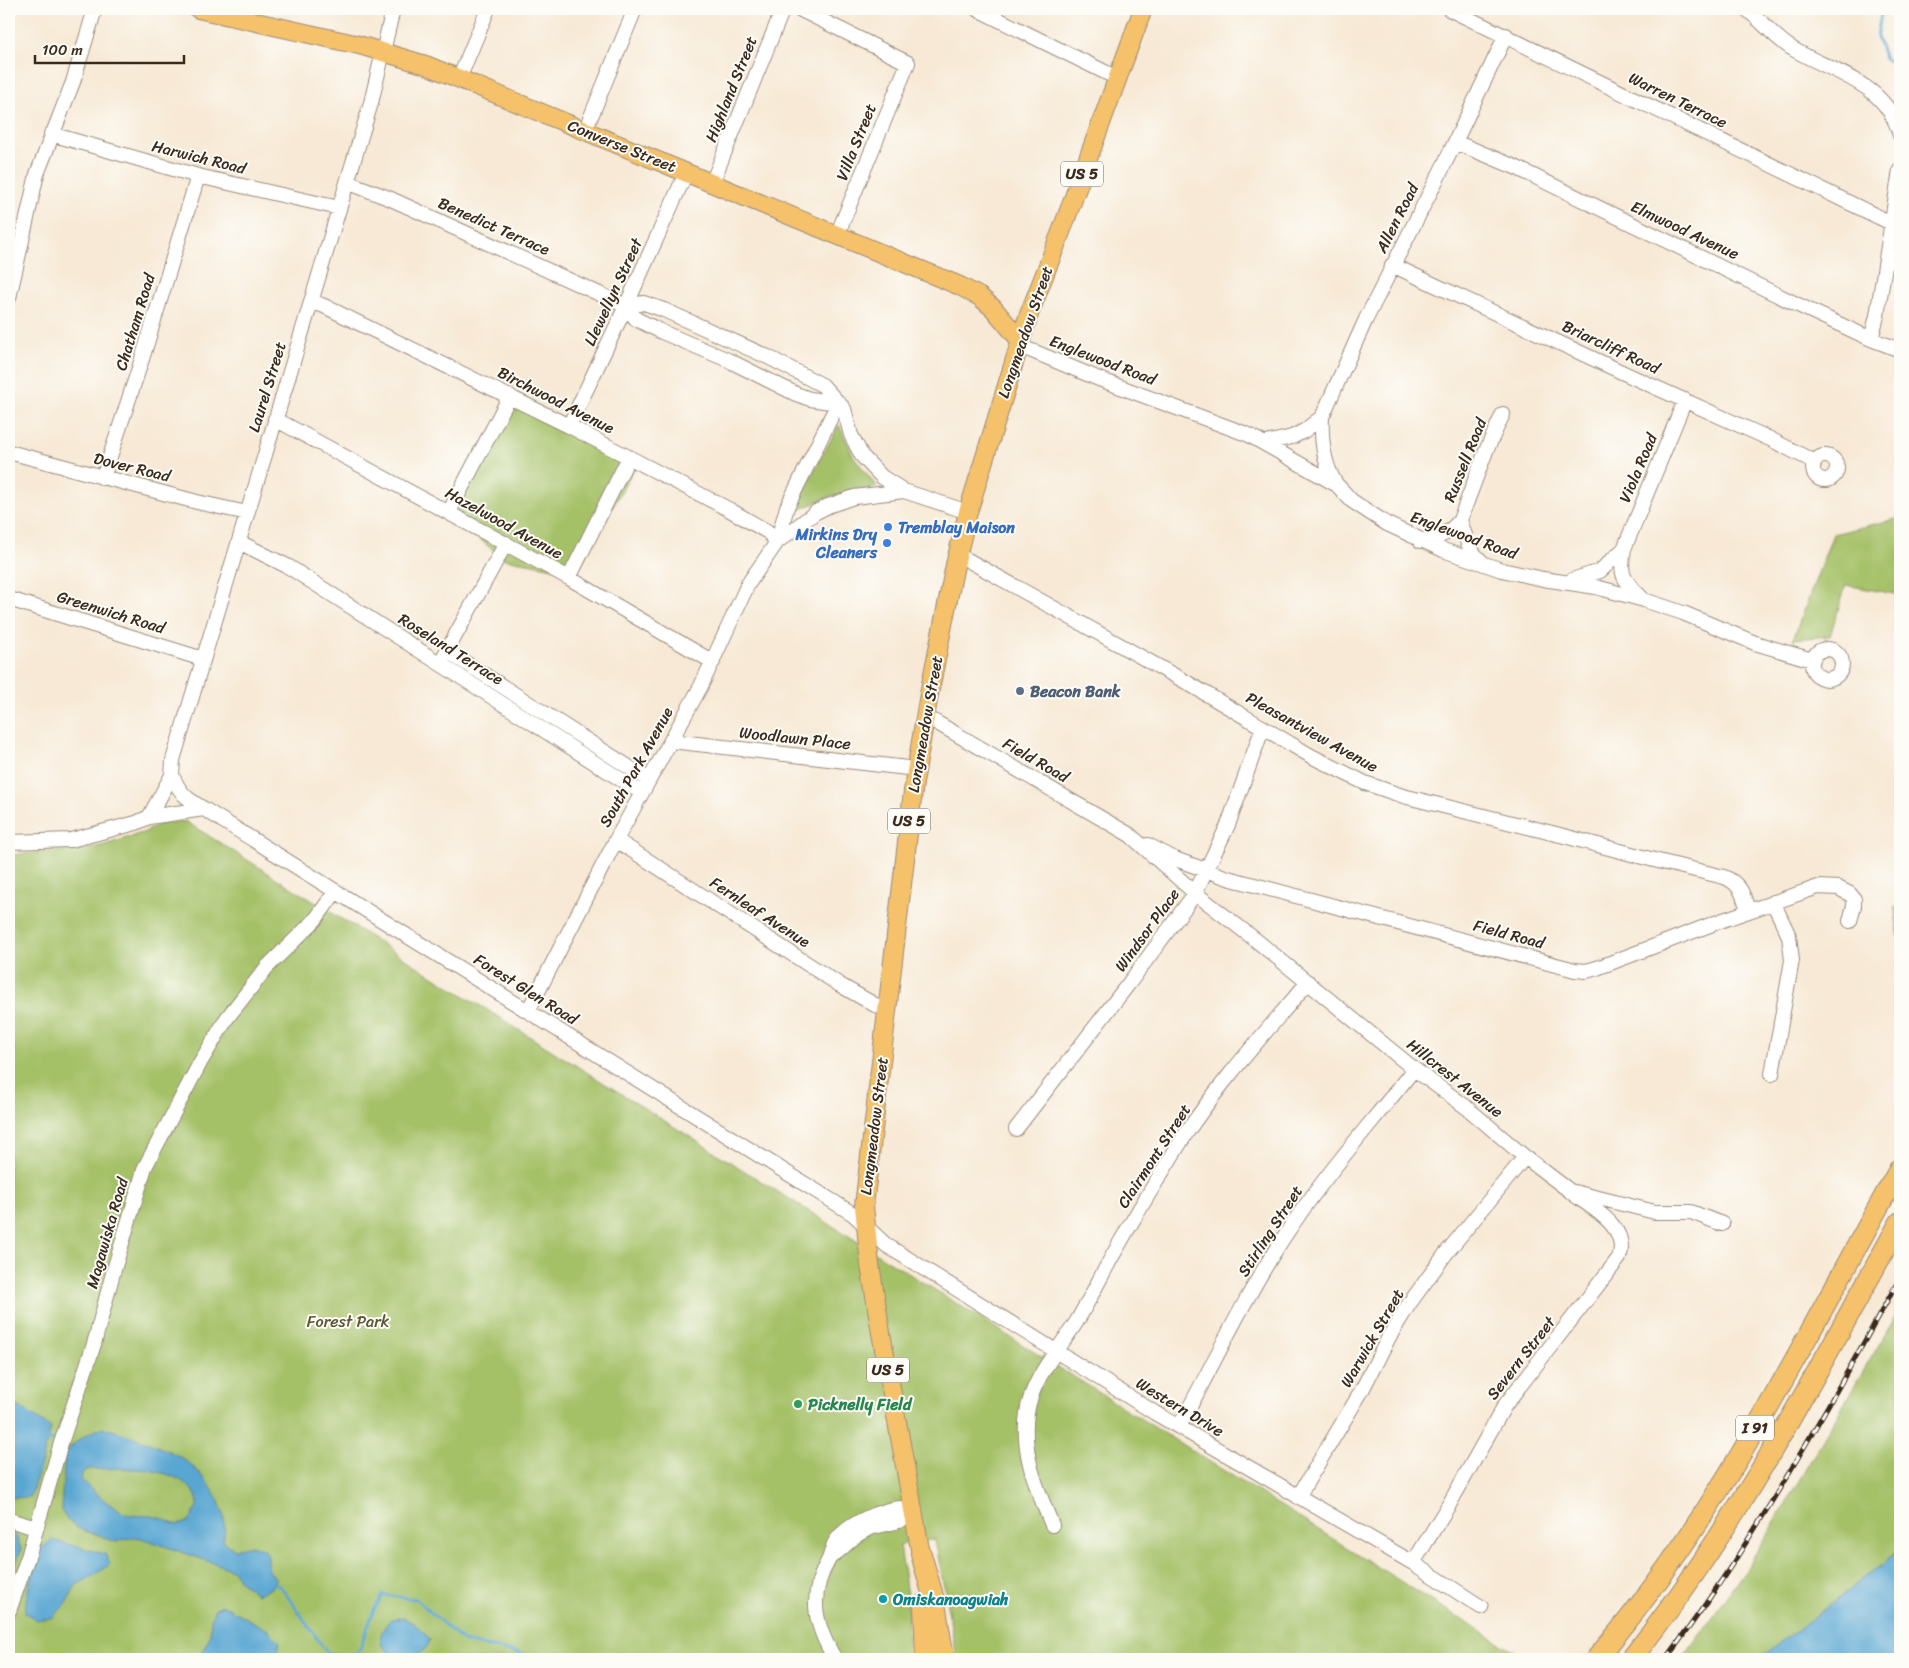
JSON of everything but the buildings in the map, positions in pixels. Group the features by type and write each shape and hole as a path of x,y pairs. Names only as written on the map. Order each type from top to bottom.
{"highway":[{"name":"I 91","path":"1596,1659 1658,1582 1702,1516 1779,1386 1900,1168"},
{"name":"I 91","path":"1631,1659 1673,1606 1737,1508 1795,1410 1900,1222"},
{"name":"US 5","path":"922,1554 926,1659"},
{"name":"US 5","path":"922,1554 934,1603 944,1659"}],"main road":[{"name":"Converse Street","path":"198,9 384,52 459,78 967,289 993,308 1020,340"},
{"name":"Longmeadow Street","path":"922,1554 881,1333 870,1266 868,1228 864,1206 916,769 968,512 1020,340 1142,9"}],"street":[{"path":"9,298 37,174 51,134 73,82 95,9"},
{"name":"Laurel Street","path":"172,776 173,760 371,103 393,9"},
{"path":"459,78 488,9"},
{"path":"585,130 635,9"},
{"name":"Highland Street","path":"712,183 782,9"},
{"name":"Villa Street","path":"799,9 908,63 837,235"},
{"path":"977,9 1117,78"},
{"name":"Warren Terrace","path":"1450,9 1891,223"},
{"path":"1746,9 1793,49 1847,74 1862,84 1886,106 1893,117 1900,135"},
{"name":"Allen Road","path":"1337,485 1329,473 1321,429 1322,417 1392,265 1455,142 1506,35"},
{"name":"Harwich Road","path":"51,134 198,176 339,208"},
{"name":"Elmwood Avenue","path":"1455,142 1507,163 1870,338 1900,350"},
{"path":"1870,338 1877,316 1900,170"},
{"name":"Llewellyn Street","path":"569,426 626,306 686,172"},
{"name":"Chatham Road","path":"103,478 198,176"},
{"name":"Benedict Terrace","path":"347,182 391,199 626,306 636,319 720,356 796,394 810,399 838,404"},
{"name":"Briarcliff Road","path":"1392,265 1770,439 1815,462"},
{"name":"Birchwood Avenue","path":"311,301 510,396 629,457 768,532 777,542"},
{"name":"Benedict Terrace","path":"626,306 644,303 768,357 822,385 844,409 851,435 862,456 882,477 904,492"},
{"name":"Englewood Road","path":"1020,340 1027,349 1234,428 1266,444 1337,485 1363,510 1420,541 1516,573 1596,587 1644,600 1683,613 1755,643 1812,660"},
{"path":"449,512 510,396"},
{"name":"Viola Road","path":"1644,600 1623,575 1624,549 1685,400"},
{"name":"South Park Avenue","path":"777,542 787,507 838,404"},
{"name":"Russell Road","path":"1420,541 1448,533 1460,520 1486,451 1503,414"},
{"name":"Allen Road","path":"1266,444 1292,437 1304,431 1322,417"},
{"name":"Hazelwood Avenue","path":"275,419 506,543 713,662"},
{"name":"Dover Road","path":"9,452 103,478 247,513"},
{"path":"568,578 629,457"},
{"name":"South Park Avenue","path":"528,1011 616,840 713,662 748,584 777,542 806,519 828,506 854,497 904,492 968,512"},
{"name":"Russell Road","path":"1460,520 1468,544 1474,554 1485,564"},
{"name":"Roseland Terrace","path":"239,542 288,567 444,657 642,793"},
{"path":"506,543 444,657 649,780"},
{"name":"Viola Road","path":"1563,582 1586,577 1600,571 1624,549"},
{"name":"Pleasantview Avenue","path":"958,554 1321,761 1380,789 1724,877 1732,880 1739,887 1745,897 1748,911"},
{"name":"Greenwich Road","path":"9,599 203,659"},
{"name":"Field Road","path":"925,718 932,720 1174,859 1228,878 1576,970 1586,971 1602,966 1748,911 1818,887 1838,888 1848,891 1854,899 1850,920"},
{"name":"Windsor Place","path":"1016,1129 1130,982 1195,893 1228,825 1263,727"},
{"name":"Woodlawn Place","path":"671,741 916,769"},
{"path":"149,817 172,776"},
{"name":"Forest Glen Road","path":"172,776 177,788 185,797 853,1214 868,1228"},
{"path":"9,842 71,840 136,823 149,817 204,809"},
{"path":"9,831 24,841"},
{"name":"Field Road","path":"1130,835 1195,893"},
{"name":"Fernleaf Avenue","path":"616,840 840,986 875,1005 887,1009"},
{"name":"Magawiska Road","path":"9,1611 29,1554 61,1443 94,1344 145,1167 227,1018 267,966 315,920 336,891"},
{"name":"Hillcrest Avenue","path":"1195,893 1414,1069 1466,1107 1525,1157 1570,1191 1655,1212 1691,1212 1722,1224"},
{"path":"1772,1074 1792,960 1789,936 1774,902"},
{"name":"Clairmont Street","path":"1052,1525 1031,1473 1027,1452 1025,1431 1027,1412 1037,1381 1077,1320 1117,1247 1186,1135 1247,1054 1308,982"},
{"name":"Stirling Street","path":"1179,1427 1233,1324 1281,1240 1330,1174 1414,1069"},
{"name":"Warwick Street","path":"1298,1497 1361,1392 1389,1337 1409,1304 1457,1240 1525,1157"},
{"name":"Severn Street","path":"1413,1563 1450,1503 1493,1423 1508,1400 1619,1258 1622,1246 1618,1231 1570,1191"},
{"name":"Western Drive","path":"868,1228 886,1245 1053,1357 1179,1427 1413,1563 1481,1607"},
{"path":"835,1659 823,1639 816,1609 818,1585 822,1569 830,1556 834,1544 856,1523 893,1508 914,1510"},
{"path":"9,1520 36,1528"}],"green space":[{"path":"506,405 589,434 635,467 576,572 505,559 451,517"},
{"path":"839,425 854,457 877,487 832,496 791,513"},
{"path":"1900,518 1900,595 1846,585 1830,636 1793,639 1833,534"},
{"name":"Forest Park","path":"185,821 1525,1659 957,1659 935,1539 900,1545 908,1603 908,1659 9,1659 9,855 85,849 105,845 145,832 159,824"},
{"path":"1894,907 1900,909 1900,944"},
{"path":"1900,1309 1900,1550 1760,1659 1682,1659 1751,1562"}],"water":[{"path":"9,1400 51,1428 30,1497 9,1498"},
{"path":"104,1428 151,1444 177,1455 193,1467 209,1485 221,1506 225,1529 223,1541 234,1549 251,1545 265,1550 268,1556 268,1569 276,1579 270,1589 257,1594 241,1582 234,1571 222,1566 141,1538 135,1537 116,1542 79,1529 68,1521 61,1510 65,1452 83,1437","holes":["88,1469 144,1470 172,1476 184,1482 194,1493 197,1502 196,1509 189,1521 178,1524 156,1517 126,1514 109,1504 81,1479 83,1472"]},
{"path":"9,1528 13,1529 21,1549 9,1584"},
{"path":"52,1540 105,1554 110,1564 76,1585 65,1605 52,1618 37,1620 25,1613 27,1592 39,1550"},
{"path":"1900,1550 1900,1659 1760,1659"},
{"path":"223,1605 268,1630 280,1642 278,1650 272,1659 198,1659 210,1636 211,1619 215,1608"},
{"path":"403,1618 414,1623 430,1639 426,1648 417,1654 407,1656 396,1655 386,1650 381,1643 382,1632 391,1619"}],"waterway":[{"path":"1882,9 1877,37 1885,59 1900,67"},
{"path":"46,1438 53,1441"},
{"path":"271,1582 281,1587 326,1651 340,1659"},
{"path":"342,1659 359,1651 374,1610 383,1595 416,1599 464,1642 547,1659"}],"railway":[{"path":"1666,1659 1699,1614 1760,1520 1818,1424 1900,1278"}],"place":[{"name":"Tremblay Maison","path":"888,527"},
{"name":"Mirkins Dry Cleaners","path":"887,543"},
{"name":"Beacon Bank","path":"1020,691"},
{"name":"Picknelly Field","path":"798,1404"},
{"name":"Omiskanoagwiah","path":"883,1599"}]}
